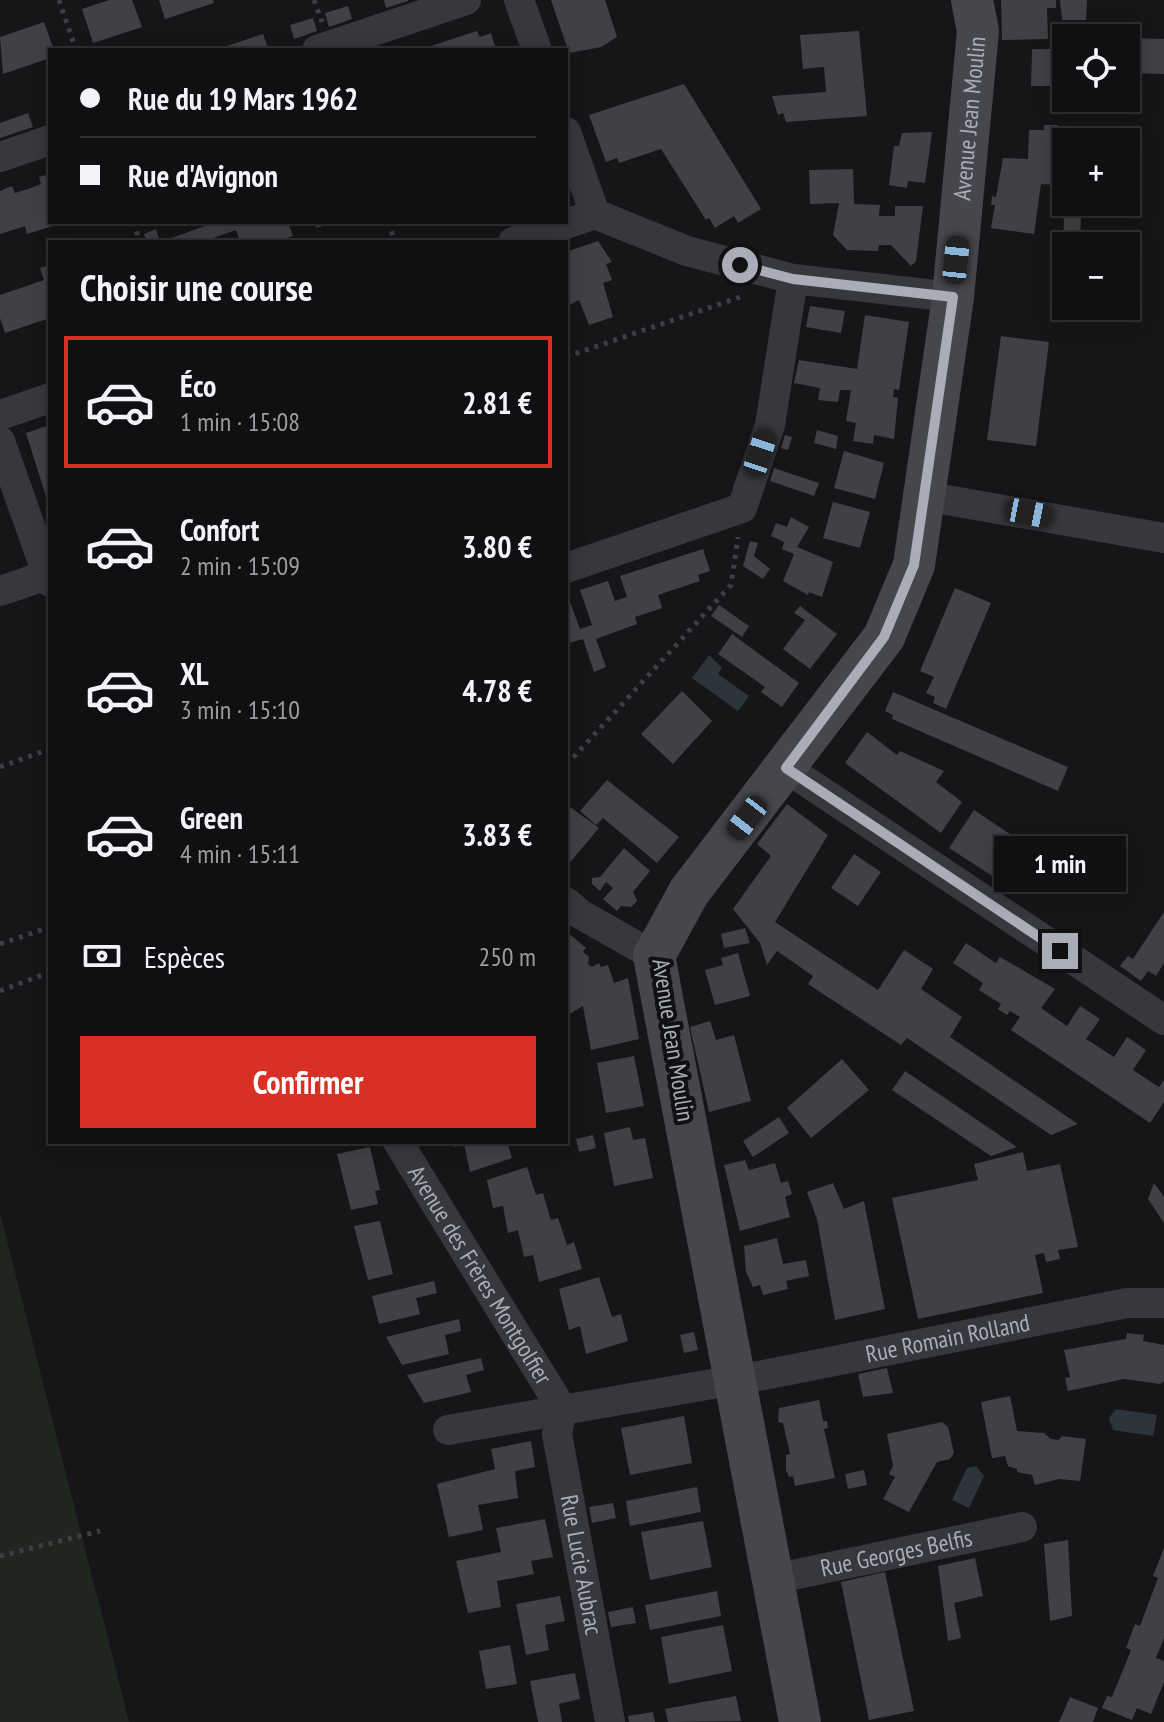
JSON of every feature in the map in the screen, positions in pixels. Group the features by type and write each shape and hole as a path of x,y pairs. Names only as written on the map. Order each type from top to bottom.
{"main road":[{"name":"Avenue Jean Moulin","path":"800,1722 654,956 689,892 884,637 914,565 953,297 978,31 972,0"}],"street":[{"path":"323,48 466,0"},
{"path":"519,0 536,48"},
{"path":"568,138 595,214"},
{"path":"0,157 48,141"},
{"path":"568,223 595,214 687,251 793,279 953,297"},
{"path":"519,240 566,224"},
{"path":"568,567 742,508 770,425 793,279"},
{"path":"0,415 48,399"},
{"path":"0,441 48,576"},
{"path":"924,496 1164,538"},
{"path":"0,591 48,579"},
{"path":"786,768 1164,1020"},
{"path":"568,904 580,914 654,956"},
{"name":"Avenue des Frères Montgolfier","path":"399,1144 562,1409"},
{"name":"Rue Romain Rolland","path":"448,1430 733,1380 1127,1303 1164,1303"},
{"name":"Rue Lucie Aubrac","path":"562,1409 557,1434 610,1722"},
{"name":"Rue Georges Belfis","path":"773,1579 1022,1527"}],"path":[{"path":"59,0 75,48"},
{"path":"568,356 793,279"},
{"path":"568,756 572,759 731,585 742,508"},
{"path":"0,767 48,750"},
{"path":"0,944 48,928"},
{"path":"0,991 48,973"},
{"path":"0,1556 100,1531"}],"shaded area":[{"path":"709,655 722,668 718,674 749,696 738,711 692,678"},
{"path":"0,1213 129,1722 0,1722"},
{"path":"1116,1409 1157,1415 1153,1436 1113,1430 1109,1418"},
{"path":"976,1466 984,1476 969,1508 952,1500 967,1468"}],"building":[{"path":"109,0 132,0 142,27 93,43 82,9"},
{"path":"159,0 213,0 214,3 165,19"},
{"path":"384,0 408,0 408,1 386,8"},
{"path":"551,0 605,0 617,37 601,47 569,53"},
{"path":"1001,0 1056,0 1056,8 1047,8 1048,39 1002,40"},
{"path":"1060,0 1087,0 1086,20 1062,20"},
{"path":"348,6 352,19 329,27 325,13"},
{"path":"313,18 317,31 294,39 290,25"},
{"path":"44,22 53,48 48,48 48,59 3,74 0,37"},
{"path":"477,31 480,37 491,33 495,48 428,48"},
{"path":"859,31 867,116 786,122 783,113 778,115 772,96 826,92 824,67 803,69 800,35"},
{"path":"263,34 268,48 221,48"},
{"path":"1140,38 1164,39 1164,74 1140,73"},
{"path":"1032,49 1052,49 1052,86 1031,86"},
{"path":"684,84 761,209 738,223 734,216 715,228 709,218 706,220 661,149 619,163 617,158 606,162 589,115"},
{"path":"28,113 33,127 0,138 0,123"},
{"path":"1044,125 1058,125 1058,128 1052,128 1052,185 1041,184 1034,234 991,228 995,205 991,205 992,196 996,197 1003,158 1028,159 1029,130 1044,130"},
{"path":"932,132 925,183 908,181 907,188 889,185 894,146 899,146 902,133"},
{"path":"853,169 854,204 880,205 879,216 895,216 895,206 923,206 916,261 911,266 891,245 879,245 878,251 847,250 833,235 839,203 810,204 809,170"},
{"path":"48,175 48,224 56,225 27,234 25,226 0,234 0,191 12,186 15,193 28,189 41,184 39,177"},
{"path":"1064,216 1081,216 1080,232 1064,232"},
{"path":"289,224 293,236 281,240 239,240 236,230 214,240 166,240 208,225"},
{"path":"156,229 159,240 146,240 144,234"},
{"path":"598,241 612,262 606,264 612,280 603,283 613,317 589,325 579,300 568,306 568,251"},
{"path":"48,266 48,319 5,333 0,318 0,295 44,280 40,268"},
{"path":"810,306 845,311 841,333 806,327"},
{"path":"865,315 909,322 899,390 894,389 893,397 898,398 894,439 874,435 873,444 853,441 856,423 846,421 851,390 840,390 838,402 818,400 820,388 794,383 799,360 857,369"},
{"path":"1001,336 1049,342 1036,446 987,440"},
{"path":"48,426 48,503 26,433"},
{"path":"817,430 838,436 836,449 814,443"},
{"path":"785,435 792,437 788,450 781,448"},
{"path":"844,451 884,463 875,499 834,488"},
{"path":"774,468 819,483 814,496 770,481"},
{"path":"833,502 870,512 860,548 823,538"},
{"path":"791,517 809,527 797,547 833,562 822,597 809,592 808,595 783,581 794,554 782,549 784,542 771,536 776,523 787,527"},
{"path":"750,541 758,543 754,556 770,569 763,579 743,566"},
{"path":"703,549 710,571 698,575 700,581 658,595 662,608 635,617 637,624 596,639 606,667 594,672 583,639 568,643 568,596 580,629 592,625 580,590 608,581 615,601 627,597 620,576"},
{"path":"955,588 991,603 946,709 933,703 935,697 926,693 934,677 920,671"},
{"path":"719,605 749,626 742,637 711,616"},
{"path":"800,606 837,634 810,669 783,649 805,620 794,613"},
{"path":"732,634 799,683 782,707 761,692 765,687 718,654"},
{"path":"682,691 712,721 673,764 641,734"},
{"path":"893,692 1068,767 1058,791 892,719 893,715 885,711"},
{"path":"867,732 897,755 900,751 944,771 936,782 962,802 941,833 845,763"},
{"path":"607,780 679,837 657,863 603,818 596,825 580,811"},
{"path":"787,804 828,835 775,922 878,990 904,950 933,969 921,989 962,1017 950,1037 1078,1124 1051,1135 907,1038 901,1045 808,984 813,976 777,951 767,965 760,943 733,909 771,856 757,844"},
{"path":"568,805 599,828 568,865"},
{"path":"974,810 1041,855 1017,892 949,848"},
{"path":"624,848 650,871 633,892 637,901 631,907 621,906 617,911 603,899 613,888 606,882 600,891 592,884 592,878 600,877"},
{"path":"854,854 881,872 858,906 831,888"},
{"path":"1164,912 1164,963 1156,976 1148,971 1141,981 1120,966 1128,956 1133,959"},
{"path":"745,928 750,943 724,948 721,934"},
{"path":"568,933 586,948 583,952 589,957 588,964 592,967 599,963 601,967 608,965 614,983 628,978 639,1039 591,1050 583,1006 568,1015"},
{"path":"966,943 996,963 1000,957 1055,989 1041,1008 1067,1026 1080,1006 1100,1019 1086,1039 1114,1057 1127,1037 1146,1050 1133,1070 1159,1087 1164,1080 1164,1102 1150,1123 1011,1030 1020,1017 1010,1011 1007,1015 998,1009 1001,1004 979,990 983,983 953,963"},
{"path":"738,953 750,996 715,1005 705,970 723,965 721,958"},
{"path":"710,1021 716,1040 734,1035 751,1101 709,1112 690,1027"},
{"path":"634,1056 644,1106 606,1113 597,1063"},
{"path":"842,1059 869,1090 811,1138 787,1108"},
{"path":"905,1071 1017,1147 991,1156 892,1090"},
{"path":"779,1117 789,1133 753,1157 743,1141"},
{"path":"630,1127 633,1140 645,1138 653,1178 614,1186 604,1133"},
{"path":"593,1135 596,1148 579,1152 576,1139"},
{"path":"464,1144 508,1144 512,1158 470,1172"},
{"path":"370,1147 380,1190 375,1191 378,1204 351,1210 337,1154"},
{"path":"1023,1152 1027,1171 1060,1164 1078,1247 1058,1250 1060,1259 1046,1262 1044,1253 1035,1255 1043,1293 918,1319 892,1198 978,1180 974,1164"},
{"path":"745,1160 749,1170 775,1163 781,1183 788,1181 792,1194 785,1197 790,1217 740,1231 724,1165"},
{"path":"527,1167 536,1195 543,1193 551,1220 558,1218 567,1245 574,1242 582,1269 539,1282 533,1255 524,1257 518,1230 508,1233 503,1206 493,1208 487,1180"},
{"path":"833,1183 844,1209 864,1201 885,1309 835,1320 817,1219 807,1192"},
{"path":"1154,1183 1164,1197 1164,1223 1148,1199"},
{"path":"380,1221 393,1274 368,1280 354,1226"},
{"path":"777,1238 783,1264 806,1260 809,1276 786,1281 788,1289 763,1295 760,1285 753,1287 746,1272 744,1246"},
{"path":"599,1277 612,1317 621,1314 628,1341 586,1354 580,1326 569,1330 559,1289"},
{"path":"434,1281 437,1293 416,1298 420,1314 379,1324 372,1296"},
{"path":"459,1319 461,1331 445,1335 449,1354 402,1365 386,1337"},
{"path":"694,1332 698,1350 684,1353 680,1335"},
{"path":"1127,1333 1144,1335 1143,1341 1164,1345 1164,1381 1160,1384 1124,1379 1068,1391 1065,1378 1070,1377 1064,1350 1126,1339"},
{"path":"481,1358 484,1370 466,1375 471,1392 424,1403 407,1375"},
{"path":"887,1368 893,1393 863,1397 858,1374"},
{"path":"1010,1396 1017,1431 1044,1433 1051,1439 1059,1440 1062,1436 1086,1439 1080,1481 1059,1479 1035,1485 1032,1475 1017,1472 1017,1469 1008,1466 1005,1456 992,1458 981,1402"},
{"path":"819,1400 823,1421 827,1421 828,1428 824,1429 835,1478 795,1486 793,1476 789,1477 786,1470 786,1455 790,1454 783,1423 778,1422 779,1408"},
{"path":"684,1416 692,1463 630,1475 621,1428"},
{"path":"942,1422 948,1427 954,1453 950,1459 937,1462 909,1512 883,1499 895,1477 889,1474 893,1466 887,1434"},
{"path":"531,1441 535,1467 515,1471 518,1498 478,1505 483,1530 449,1537 437,1484 495,1469 491,1449"},
{"path":"864,1470 867,1485 848,1489 845,1474"},
{"path":"697,1487 701,1512 630,1526 626,1501"},
{"path":"613,1503 616,1518 592,1523 589,1507"},
{"path":"545,1519 553,1557 531,1561 534,1574 497,1581 501,1607 468,1613 456,1561 501,1552 496,1528"},
{"path":"703,1521 712,1567 650,1580 641,1532"},
{"path":"1068,1540 1072,1616 1050,1621 1044,1544"},
{"path":"1164,1548 1164,1638 1156,1658 1164,1661 1164,1682 1151,1714 1137,1708 1132,1720 1102,1708 1107,1696 1112,1697 1131,1650 1126,1648 1135,1624 1140,1626 1158,1578 1153,1576"},
{"path":"975,1558 983,1596 954,1603 961,1638 948,1641 938,1566"},
{"path":"885,1572 914,1711 869,1720 841,1582"},
{"path":"717,1591 721,1616 650,1630 645,1605"},
{"path":"560,1596 565,1621 545,1625 549,1650 526,1655 516,1604"},
{"path":"633,1607 636,1623 611,1627 608,1612"},
{"path":"723,1625 732,1671 669,1684 661,1637"},
{"path":"510,1645 517,1684 486,1689 479,1651"},
{"path":"575,1673 580,1699 559,1704 562,1722 538,1722 530,1681"},
{"path":"736,1696 741,1721 668,1722 665,1709"},
{"path":"1070,1697 1098,1708 1093,1722 1059,1722"},
{"path":"653,1712 655,1722 629,1722 628,1716"}],"route":[{"path":"740,265 793,279 953,297 914,565 884,637 786,768 1060,951"}]}
